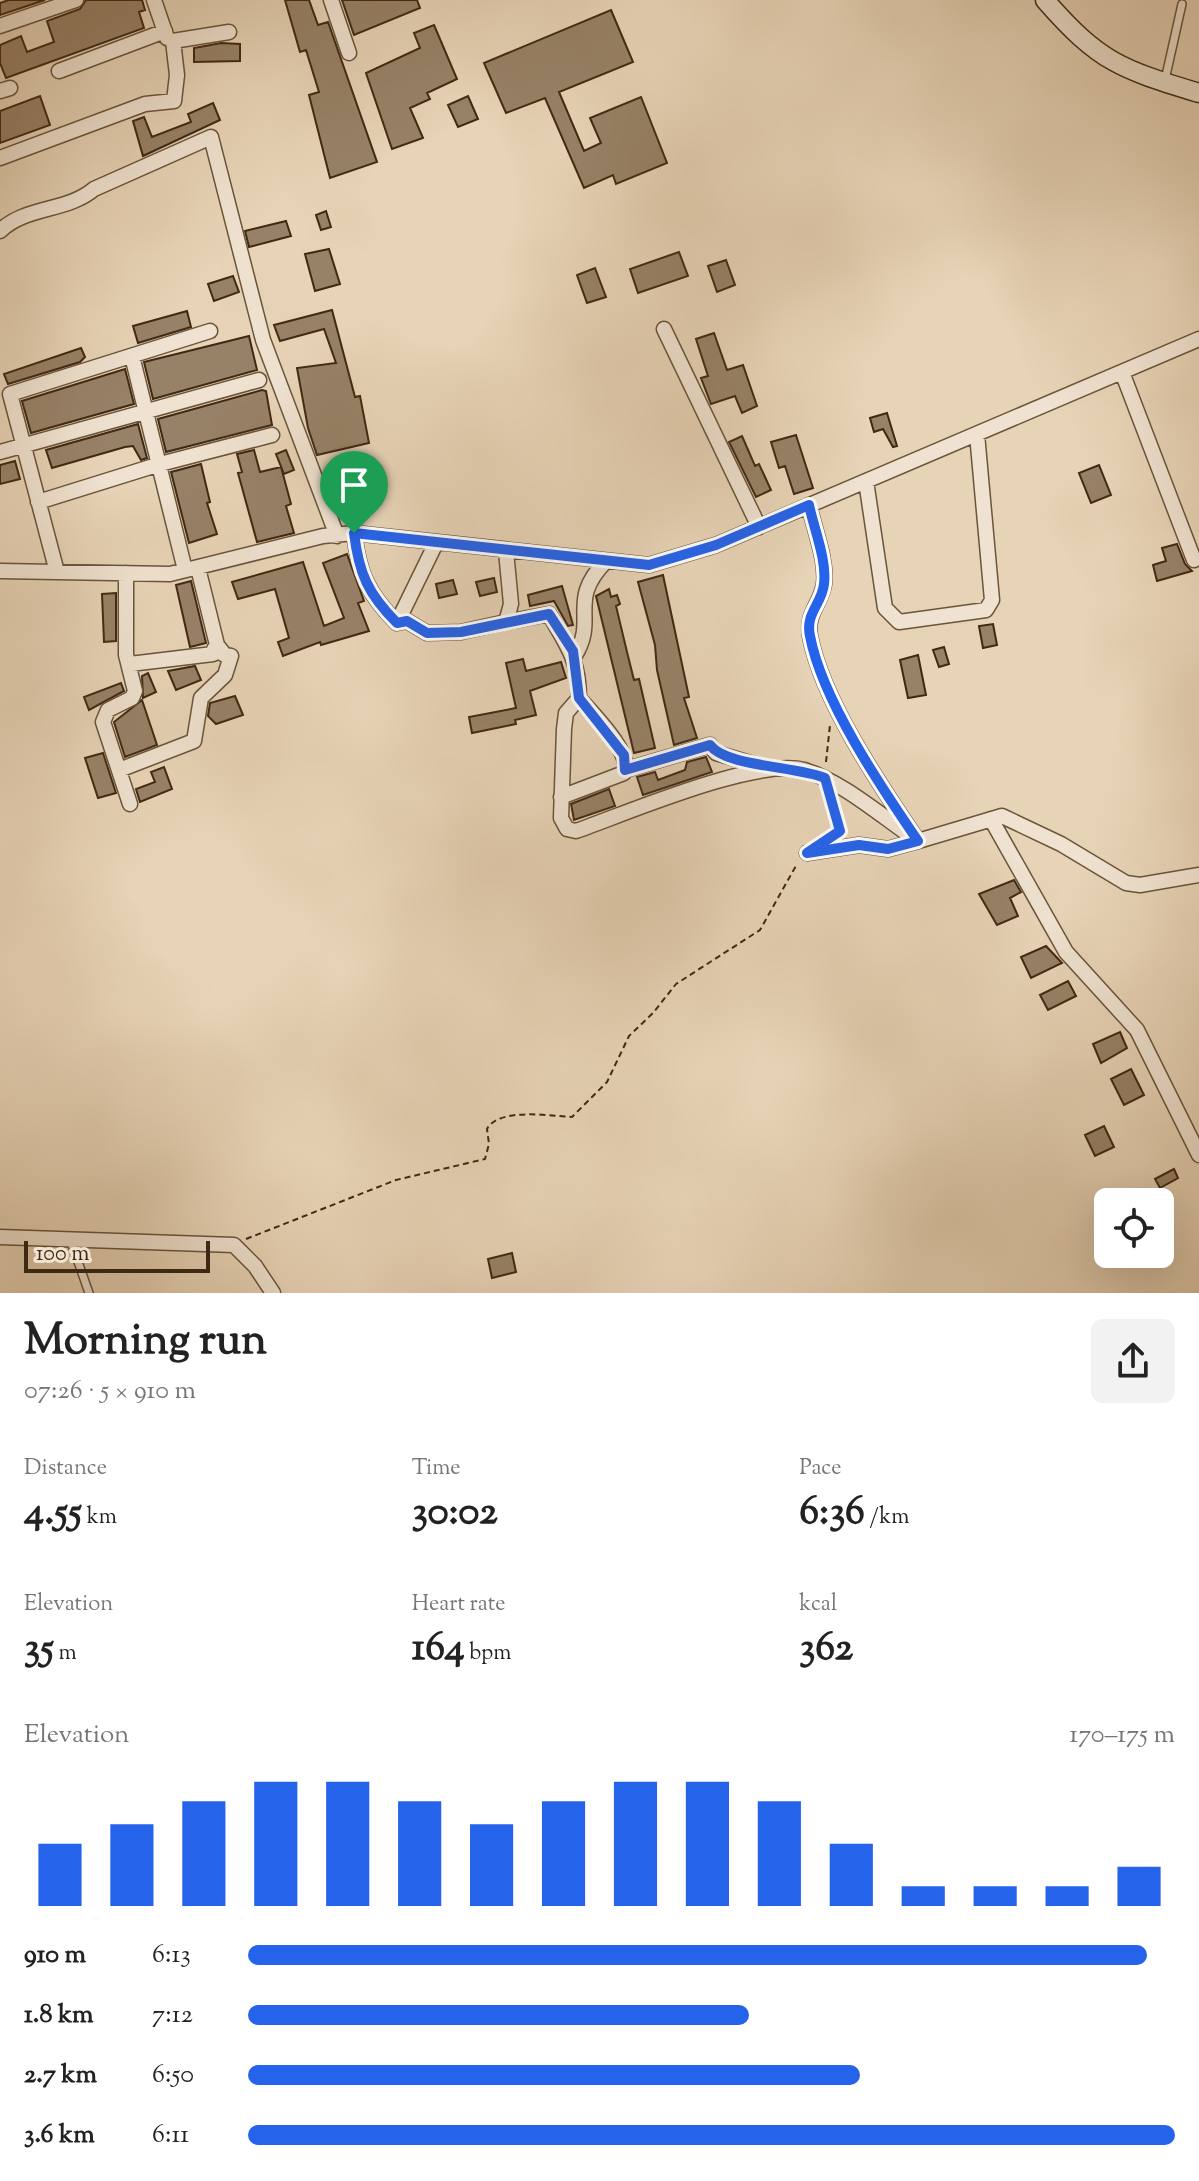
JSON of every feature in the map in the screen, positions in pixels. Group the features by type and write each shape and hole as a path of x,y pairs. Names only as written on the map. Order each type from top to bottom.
{"street":[{"path":"0,26 76,0"},
{"path":"154,0 177,75"},
{"path":"331,0 349,53"},
{"path":"1045,0 1079,39 1111,62 1199,93"},
{"path":"59,71 165,31"},
{"path":"0,158 145,104 174,101 177,75 173,41 229,32"},
{"path":"0,231 28,214 83,199 94,189 211,137 263,340 337,536"},
{"path":"664,329 759,527"},
{"path":"57,572 11,404 13,391 210,331"},
{"path":"0,571 126,573 192,569 323,536 354,533 649,565 716,545 1199,339"},
{"path":"132,356 192,569 217,645 225,655"},
{"path":"1122,372 1194,560"},
{"path":"0,452 259,380"},
{"path":"866,481 885,608 891,618 899,622 986,610 992,600 977,434"},
{"path":"38,502 160,464 272,435"},
{"path":"809,505 824,584 809,616 810,635 832,697 869,769 918,841"},
{"path":"354,533 357,559 372,598 397,623"},
{"path":"397,623 436,543"},
{"path":"506,551 511,604 506,622"},
{"path":"574,657 586,639 583,596 593,575 606,561"},
{"path":"126,573 126,655 135,691 132,698 108,710 103,718 130,804"},
{"path":"397,623 407,621 427,633 461,632 549,614 574,657 579,698 624,755 625,770"},
{"path":"119,770 194,741 201,698 225,675 231,656 214,649 213,654 130,664"},
{"path":"579,698 566,713 561,797 563,824 567,829 576,831 753,770 803,770 825,778 918,841"},
{"path":"561,797 625,770 710,745 716,753 768,769"},
{"path":"807,853 859,845 888,849 1002,816 1126,883 1140,885 1198,875"},
{"path":"991,819 1066,952 1137,1030 1199,1155"},
{"path":"0,1237 234,1245 255,1266 273,1293"}],"lane":[{"path":"1164,82 1182,4"},
{"path":"70,1239 89,1293"}],"path":[{"path":"830,724 825,778 839,827 835,837"},
{"path":"234,1245 266,1228 295,1221 406,1177 485,1159 489,1144 487,1129 494,1120 549,1112 572,1117 607,1082 629,1036 676,984 760,930 798,861 807,853"}],"building":[{"path":"45,0 0,15 0,3"},
{"path":"86,0 142,0 145,10 139,12 144,28 6,78 0,63 0,45 21,36 27,52 54,42 47,21 80,9"},
{"path":"285,0 309,0 318,25 328,22 377,162 330,178 309,95 319,92 306,50 300,52"},
{"path":"342,0 417,0 420,8 354,35"},
{"path":"611,10 633,62 559,92 584,151 601,143 590,118 641,97 667,163 616,184 613,175 584,188 545,98 506,113 484,63"},
{"path":"434,25 457,79 427,93 430,99 410,108 423,138 392,149 366,73 420,48 414,33"},
{"path":"221,43 240,44 240,61 194,62 194,48"},
{"path":"40,96 50,125 0,143 0,111"},
{"path":"468,96 478,119 458,127 448,105"},
{"path":"213,103 220,120 143,156 133,121 144,117 152,137 191,122 188,114"},
{"path":"326,211 331,227 321,230 316,215"},
{"path":"286,221 291,236 249,247 245,231"},
{"path":"329,249 340,284 315,291 305,254"},
{"path":"679,252 688,276 638,293 630,269"},
{"path":"726,260 735,285 717,292 708,266"},
{"path":"595,268 606,297 587,303 577,275"},
{"path":"233,276 239,292 214,301 208,284"},
{"path":"332,310 355,397 360,396 369,443 317,455 308,428 297,368 336,363 324,329 280,341 274,325"},
{"path":"187,311 191,327 138,343 133,326"},
{"path":"714,333 727,370 743,365 757,406 742,413 735,396 711,404 701,378 708,376 696,339"},
{"path":"249,336 257,370 153,399 144,362"},
{"path":"81,348 85,357 80,362 8,384 4,374"},
{"path":"125,369 134,404 31,433 22,401"},
{"path":"266,391 272,425 166,452 158,419"},
{"path":"887,413 897,446 893,447 883,429 874,432 870,418"},
{"path":"138,424 147,458 141,460 133,446 52,468 46,450"},
{"path":"796,435 813,488 794,494 785,466 779,468 771,442"},
{"path":"742,436 755,466 759,464 771,490 756,497 729,442"},
{"path":"254,450 260,472 281,467 291,504 286,506 294,533 257,542 238,473 242,472 237,454"},
{"path":"286,450 294,470 284,474 276,454"},
{"path":"15,461 20,479 0,484 0,465"},
{"path":"375,461 380,480 334,490 330,471"},
{"path":"201,464 210,502 207,503 217,534 189,543 171,472"},
{"path":"1099,465 1111,495 1091,503 1079,473"},
{"path":"1177,544 1185,564 1192,571 1157,581 1153,565 1166,561 1162,548"},
{"path":"347,554 364,601 358,603 369,631 321,645 320,642 283,656 278,642 289,638 275,589 238,599 232,582 303,562 324,626 344,618 323,563"},
{"path":"663,575 689,697 684,698 697,738 674,745 657,670 655,645 638,582"},
{"path":"494,578 497,592 480,596 476,582"},
{"path":"453,580 457,594 439,598 436,584"},
{"path":"191,581 206,643 190,647 176,585"},
{"path":"562,586 573,625 568,626 554,601 530,606 528,595"},
{"path":"609,589 611,597 617,595 620,604 616,606 627,652 634,680 639,679 655,748 634,753 596,596"},
{"path":"116,593 116,641 104,642 102,594"},
{"path":"993,624 997,645 983,648 979,626"},
{"path":"944,647 949,664 939,667 933,650"},
{"path":"918,655 926,695 908,698 900,660"},
{"path":"523,659 526,671 561,662 566,678 530,691 536,715 515,720 516,724 472,733 469,717 516,708 506,663"},
{"path":"195,666 201,680 176,690 168,671"},
{"path":"148,673 156,692 143,698 142,676"},
{"path":"121,683 124,691 89,710 84,697"},
{"path":"235,696 243,715 216,724 208,716 210,703"},
{"path":"142,700 157,745 125,757 114,722"},
{"path":"103,753 116,793 98,798 85,758"},
{"path":"706,757 712,772 643,795 637,777 655,772 658,780 685,770 687,762"},
{"path":"164,767 172,789 140,802 136,789 155,782 151,772"},
{"path":"609,789 615,806 574,820 571,804"},
{"path":"1014,880 1021,892 1010,898 1018,916 997,925 979,894"},
{"path":"1046,946 1062,963 1031,978 1021,957"},
{"path":"1068,981 1076,996 1048,1010 1040,995"},
{"path":"1120,1032 1127,1048 1101,1063 1093,1044"},
{"path":"1131,1069 1144,1095 1124,1105 1111,1079"},
{"path":"1104,1126 1114,1147 1095,1156 1085,1135"},
{"path":"1174,1169 1178,1178 1160,1188 1155,1179"},
{"path":"512,1253 516,1272 492,1278 488,1259"}],"route":[{"path":"809,505 824,584 809,616 810,635 832,697 869,769 918,841 888,849 859,845 807,853 840,831 825,778 791,768 768,769 716,753 710,745 625,770 624,755 579,698 579,679 573,651 549,614 461,632 427,633 407,621 397,623 372,598 357,559 354,533 649,565 716,545 809,505"}]}
